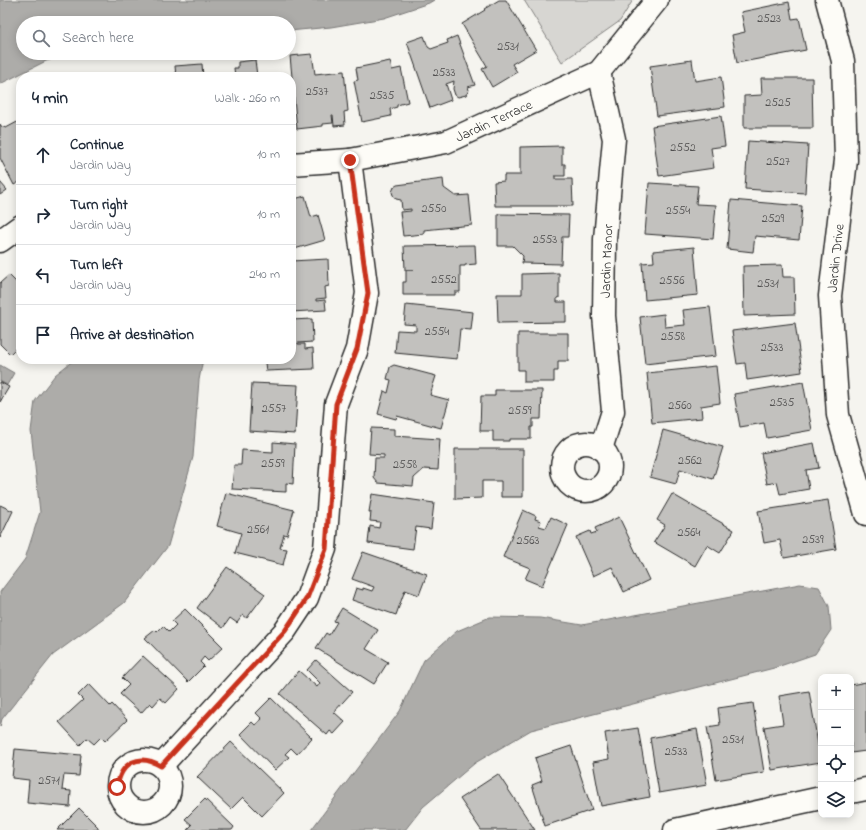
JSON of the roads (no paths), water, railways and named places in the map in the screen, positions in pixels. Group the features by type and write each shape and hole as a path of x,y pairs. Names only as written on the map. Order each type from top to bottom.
{"street":[{"name":"Jardin Terrace","path":"296,164 350,160 446,142 599,72 657,0"},
{"name":"Jardin Drive","path":"827,0 842,61 845,152 830,296 838,415 866,514"},
{"name":"Jardin Manor","path":"599,72 614,139 605,239 604,316 613,411 602,449"},
{"path":"161,766 285,631 307,598 326,549 336,404 357,349 368,293 350,160"},
{"path":"0,241 16,230"},
{"path":"854,791 866,789"},
{"path":"675,830 702,827 818,799"}]}
